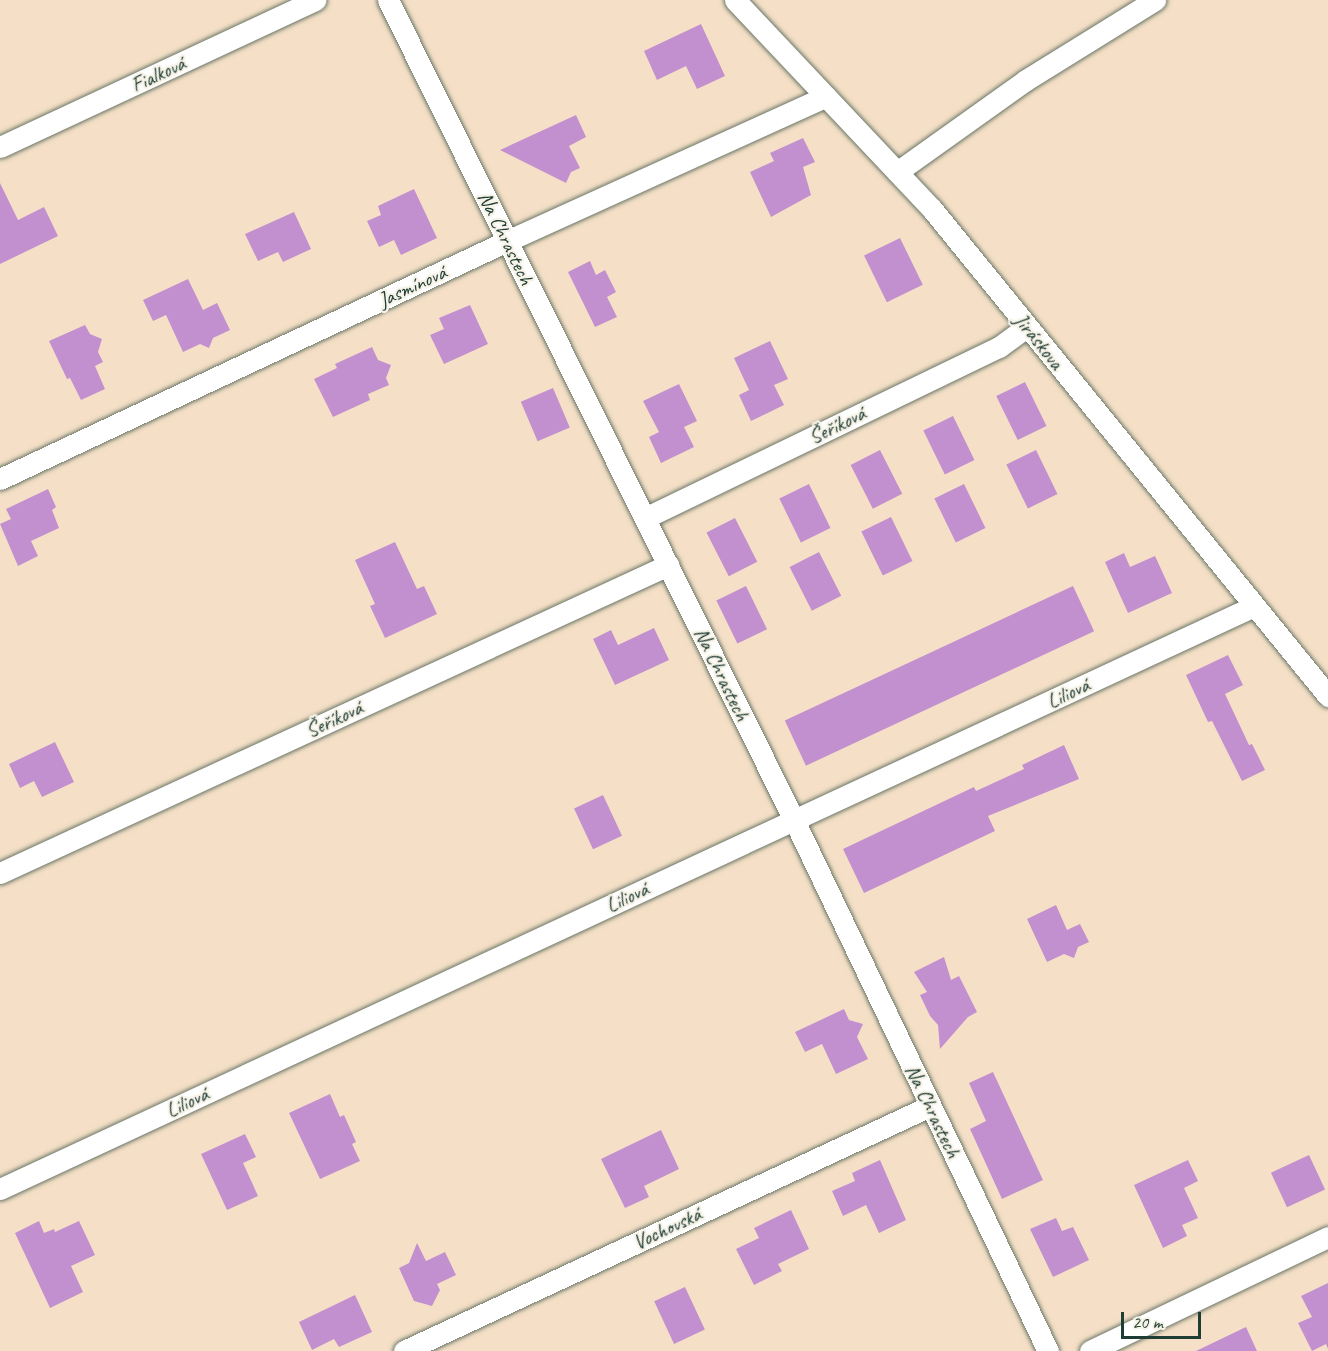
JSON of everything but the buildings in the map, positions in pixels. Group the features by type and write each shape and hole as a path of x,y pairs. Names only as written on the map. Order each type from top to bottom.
{"street":[{"name":"Fialková","path":"0,147 315,0"},
{"name":"Na Chrastech","path":"388,0 794,820 1048,1351"},
{"name":"Jiráskova","path":"735,0 932,209 1328,696"},
{"path":"897,172 1026,80 1155,0"},
{"name":"Jasmínová","path":"0,479 507,241 826,96"},
{"name":"Šeříková","path":"645,518 999,347 1028,327"},
{"name":"Šeříková","path":"0,873 668,566"},
{"name":"Liliová","path":"0,1189 1254,606"},
{"name":"Vochovská","path":"405,1351 930,1106"},
{"path":"1090,1351 1328,1237"}]}
